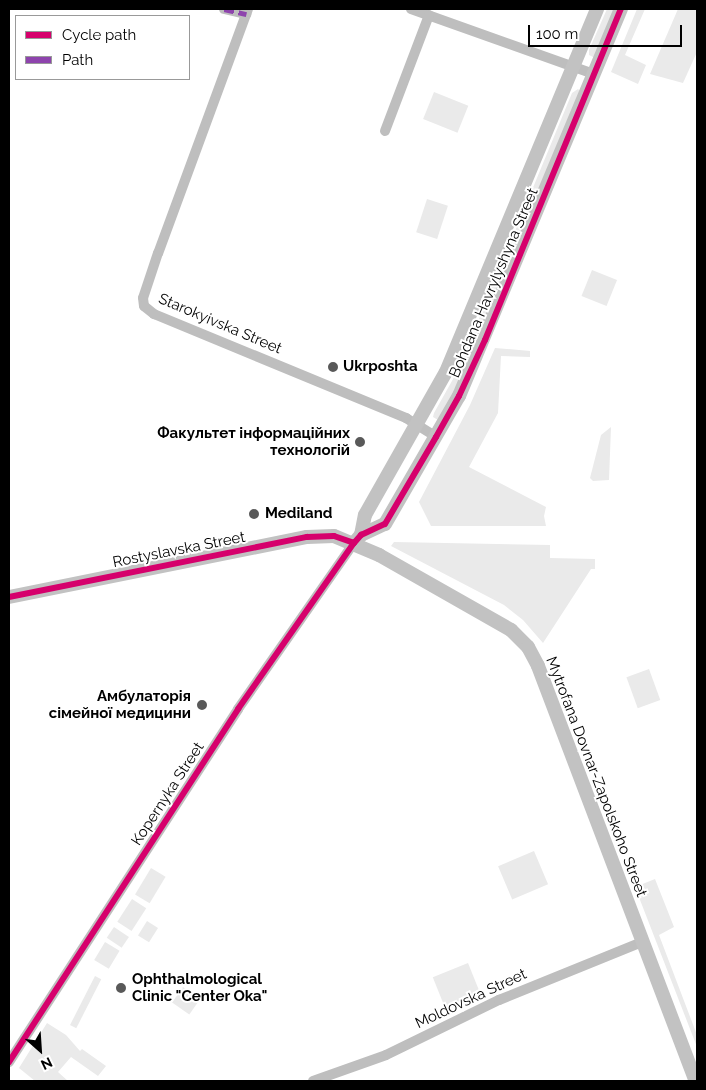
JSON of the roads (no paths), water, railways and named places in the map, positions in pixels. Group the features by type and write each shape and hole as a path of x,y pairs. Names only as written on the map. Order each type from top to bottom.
{"street":[{"path":"224,9 247,11"},
{"path":"411,9 571,68 594,74"},
{"name":"Bohdana Havrylyshyna Street","path":"358,539 365,515 446,372 597,9"},
{"name":"Bohdana Havrylyshyna Street","path":"358,539 385,524 459,396 485,340 621,9"},
{"name":"Starokyivska Street","path":"247,11 158,253 143,298 144,306 154,314 418,424 436,437"},
{"path":"386,131 429,15"},
{"name":"Rostyslavska Street","path":"9,597 307,537 334,536 358,539"},
{"name":"Mytrofana Dovnar-Zapolskoho Street","path":"358,539 511,630 528,647 538,666 696,1081"},
{"name":"Kopernyka Street","path":"9,1062 238,709 358,539"},
{"name":"Moldovska Street","path":"313,1081 386,1056 499,1000 642,942"}],"place":[{"name":"Ukrposhta","path":"333,367"},
{"name":"Факультет інформаційних технологій","path":"360,442"},
{"name":"Mediland","path":"254,514"},
{"name":"Амбулаторія сімейної медицини","path":"202,705"},
{"name":"Ophthalmological Clinic \"Center Oka\"","path":"121,988"}]}
